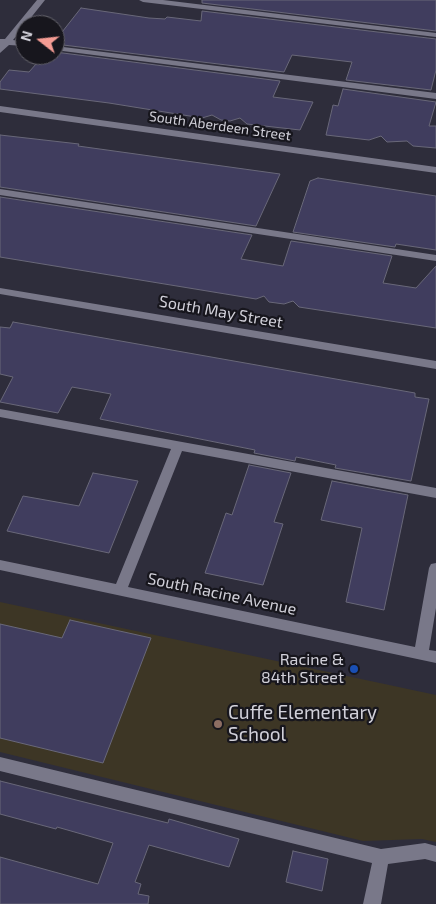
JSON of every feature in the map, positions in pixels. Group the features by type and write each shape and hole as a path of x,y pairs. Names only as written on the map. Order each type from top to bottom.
{"street":[{"path":"0,50 3,41 41,0"},
{"path":"144,0 436,35"},
{"path":"65,49 436,96"},
{"name":"South Aberdeen Street","path":"0,110 436,170"},
{"path":"0,192 436,258"},
{"name":"South May Street","path":"0,290 436,365"},
{"path":"0,413 436,493"},
{"path":"120,590 178,446"},
{"name":"South Racine Avenue","path":"0,565 436,657"},
{"path":"421,654 436,568"},
{"path":"0,764 381,858 425,852 436,854"},
{"path":"372,904 381,858"}],"shaded area":[{"name":"Cuffe Elementary School","path":"0,602 436,695 436,842 422,839 363,841 0,752"}],"building":[{"path":"202,0 436,0 436,31 202,3"},
{"path":"81,8 149,18 165,19 167,17 201,21 202,11 436,39 436,70 431,90 346,80 352,62 292,55 284,72 65,45 65,28"},
{"path":"65,53 280,81 273,97 313,102 300,130 247,124 240,118 230,121 221,120 212,115 202,118 109,103 0,89 0,82 9,70 29,72 35,65 65,65"},
{"path":"343,89 436,102 429,126 436,126 436,148 413,146 407,141 387,142 381,136 369,140 326,135 333,105 338,106"},
{"path":"0,135 79,144 78,146 280,174 256,226 0,187"},
{"path":"318,178 436,196 436,250 396,244 395,247 293,232 310,181"},
{"path":"0,197 252,235 241,259 283,266 291,241 392,256 383,283 416,288 436,266 436,328 299,307 293,301 284,304 269,302 264,296 256,299 0,257"},
{"path":"13,322 415,393 415,397 429,399 411,481 335,468 336,465 296,457 295,461 254,453 255,450 100,419 111,394 72,387 58,413 0,402 13,377 0,374 0,327 10,328"},
{"path":"249,465 291,473 274,522 283,524 263,585 205,573 226,513 232,515"},
{"path":"93,473 138,481 109,553 7,531 23,496 79,506"},
{"path":"332,481 408,495 384,610 346,602 362,528 321,520"},
{"path":"70,620 151,638 103,763 0,738 0,624 62,638"},
{"path":"0,781 168,823 169,819 239,839 229,867 149,845 135,882 141,884 138,894 149,896 148,904 0,904 0,857 98,884 113,843 57,827 56,829 0,814"},
{"path":"293,851 328,859 322,891 286,882"}],"place":[{"name":"Racine & 84th Street","path":"354,669"},
{"name":"Cuffe Elementary School","path":"218,724"}]}
